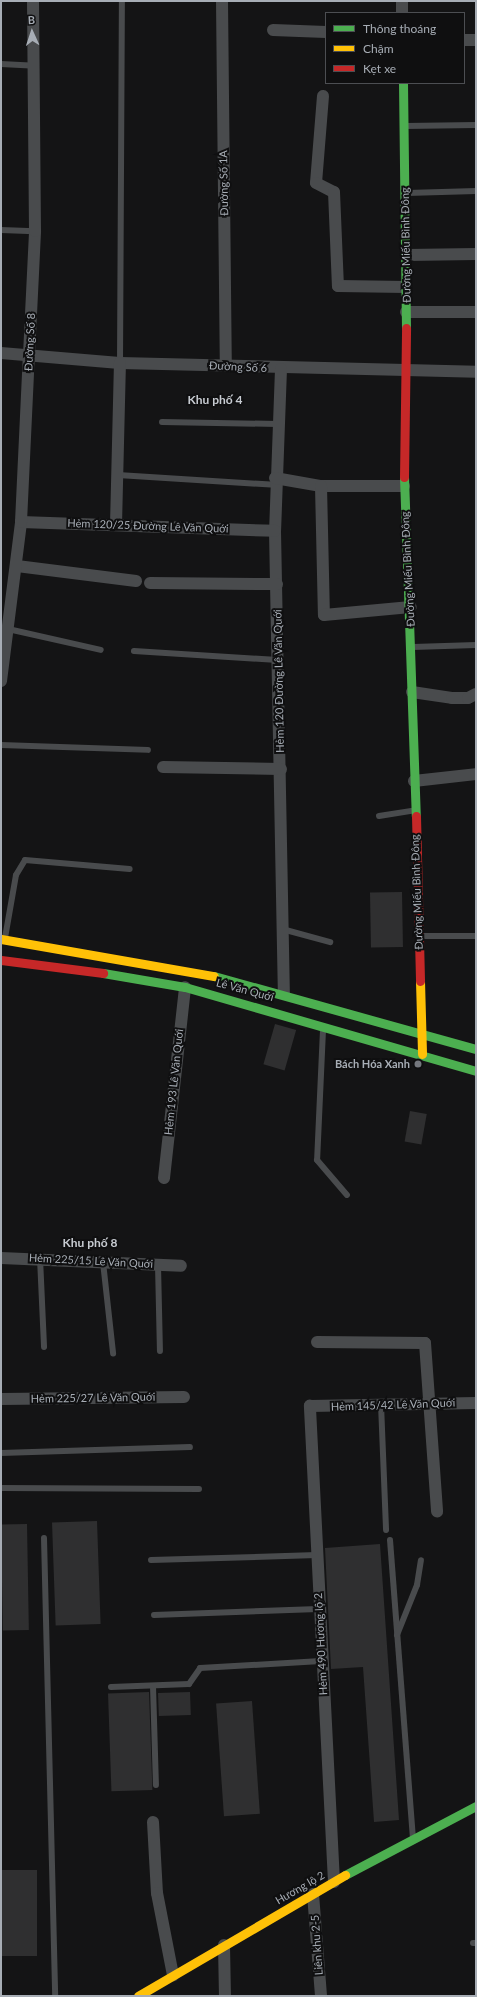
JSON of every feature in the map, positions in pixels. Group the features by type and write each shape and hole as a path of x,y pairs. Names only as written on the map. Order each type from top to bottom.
{"main road":[{"name":"Đường Miếu Bình Đông","path":"403,84 407,255 404,486 411,607 414,781 422,1054"},
{"name":"Lê Văn Quới","path":"3,939 196,971 284,993 476,1049"},
{"name":"Lê Văn Quới","path":"1,960 51,964 185,987 324,1024 476,1071"},
{"name":"Hương lộ 2","path":"138,1996 334,1882 476,1806"}],"street":[{"name":"Đường Số 8","path":"1,681 17,566 21,522 35,231 33,1"},
{"name":"Đường Số 1A","path":"222,1 226,366"},
{"path":"402,1 402,12"},
{"path":"274,30 325,32"},
{"path":"465,40 476,40"},
{"path":"323,96 316,183 334,192 338,286 406,287"},
{"path":"407,255 476,254"},
{"path":"406,312 476,312"},
{"name":"Đường Số 6","path":"1,353 120,363 281,369 476,372"},
{"path":"116,525 120,363"},
{"name":"Hẻm 120 Đường Lê Văn Quới","path":"281,369 275,482 275,531 280,660 282,929 284,993"},
{"path":"275,482 321,486 404,486"},
{"path":"321,486 324,615 411,607"},
{"name":"Hẻm 120/25 Đường Lê Văn Quới","path":"21,522 275,531"},
{"path":"17,566 136,582"},
{"path":"150,583 277,584"},
{"path":"412,692 460,698 476,694"},
{"path":"163,767 281,769"},
{"path":"414,781 476,774"},
{"name":"Hẻm 193 Lê Văn Quới","path":"164,1178 185,987"},
{"name":"Hẻm 225/15 Lê Văn Quới","path":"1,1258 40,1258 181,1266"},
{"path":"317,1342 424,1343 437,1512"},
{"name":"Hẻm 225/27 Lê Văn Quới","path":"1,1399 184,1397"},
{"name":"Hẻm 145/42 Lê Văn Quới","path":"310,1406 476,1403"},
{"name":"Hẻm 490 Hương lộ 2","path":"310,1406 318,1609 334,1882"},
{"path":"153,1822 157,1892 173,1975"},
{"name":"Liên khu 2-5","path":"313,1894 320,1996"},
{"path":"224,1945 225,1996"}],"lane":[{"path":"120,363 122,1"},
{"path":"1,64 34,66"},
{"path":"404,126 476,125"},
{"path":"405,193 476,191"},
{"path":"1,230 35,231"},
{"path":"162,422 278,424"},
{"path":"118,475 275,482"},
{"path":"8,629 101,650"},
{"path":"411,648 476,645"},
{"path":"134,651 280,660"},
{"path":"1,745 148,750"},
{"path":"379,816 415,810"},
{"path":"3,939 16,875 25,860 130,870"},
{"path":"282,929 330,942"},
{"path":"418,936 476,936"},
{"path":"324,1024 317,1160 347,1195"},
{"path":"40,1258 44,1347"},
{"path":"103,1262 113,1353"},
{"path":"158,1264 160,1351"},
{"path":"381,1404 386,1530"},
{"path":"1,1453 190,1447"},
{"path":"1,1488 198,1489"},
{"path":"44,1538 55,1996"},
{"path":"390,1540 413,1840"},
{"path":"151,1560 317,1555"},
{"path":"397,1635 418,1585 421,1560"},
{"path":"154,1615 318,1609"},
{"path":"111,1687 189,1684 200,1668 321,1661"},
{"path":"152,1686 156,1784"}],"building":[{"path":"402,892 403,947 371,948 370,893"},
{"path":"275,1024 296,1030 285,1070 263,1064"},
{"path":"410,1111 427,1114 421,1144 405,1142"},
{"path":"97,1521 101,1624 56,1626 52,1523"},
{"path":"1,1524 27,1524 29,1630 3,1630"},
{"path":"380,1544 399,1820 374,1822 363,1667 331,1669 325,1548"},
{"path":"149,1692 152,1790 111,1791 108,1693"},
{"path":"190,1692 191,1715 159,1716 158,1693"},
{"path":"252,1701 260,1814 224,1816 216,1704"},
{"path":"1,1870 37,1870 37,1956 1,1956"}],"traffic: fast":[{"path":"403,84 406,328"},
{"path":"404,477 416,816"},
{"path":"103,973 185,987 476,1071"},
{"path":"214,976 476,1049"},
{"path":"345,1875 476,1806"}],"traffic: slow":[{"path":"1,939 214,976"},
{"path":"420,981 422,1054"},
{"path":"138,1996 345,1875"}],"traffic: jam":[{"path":"404,477 406,328"},
{"path":"416,816 420,981"},
{"path":"1,960 103,973"}],"place":[{"name":"Bách Hóa Xanh","path":"418,1064"}],"district":[{"name":"Khu phố 4","path":"215,400"},
{"name":"Khu phố 8","path":"90,1243"}]}
